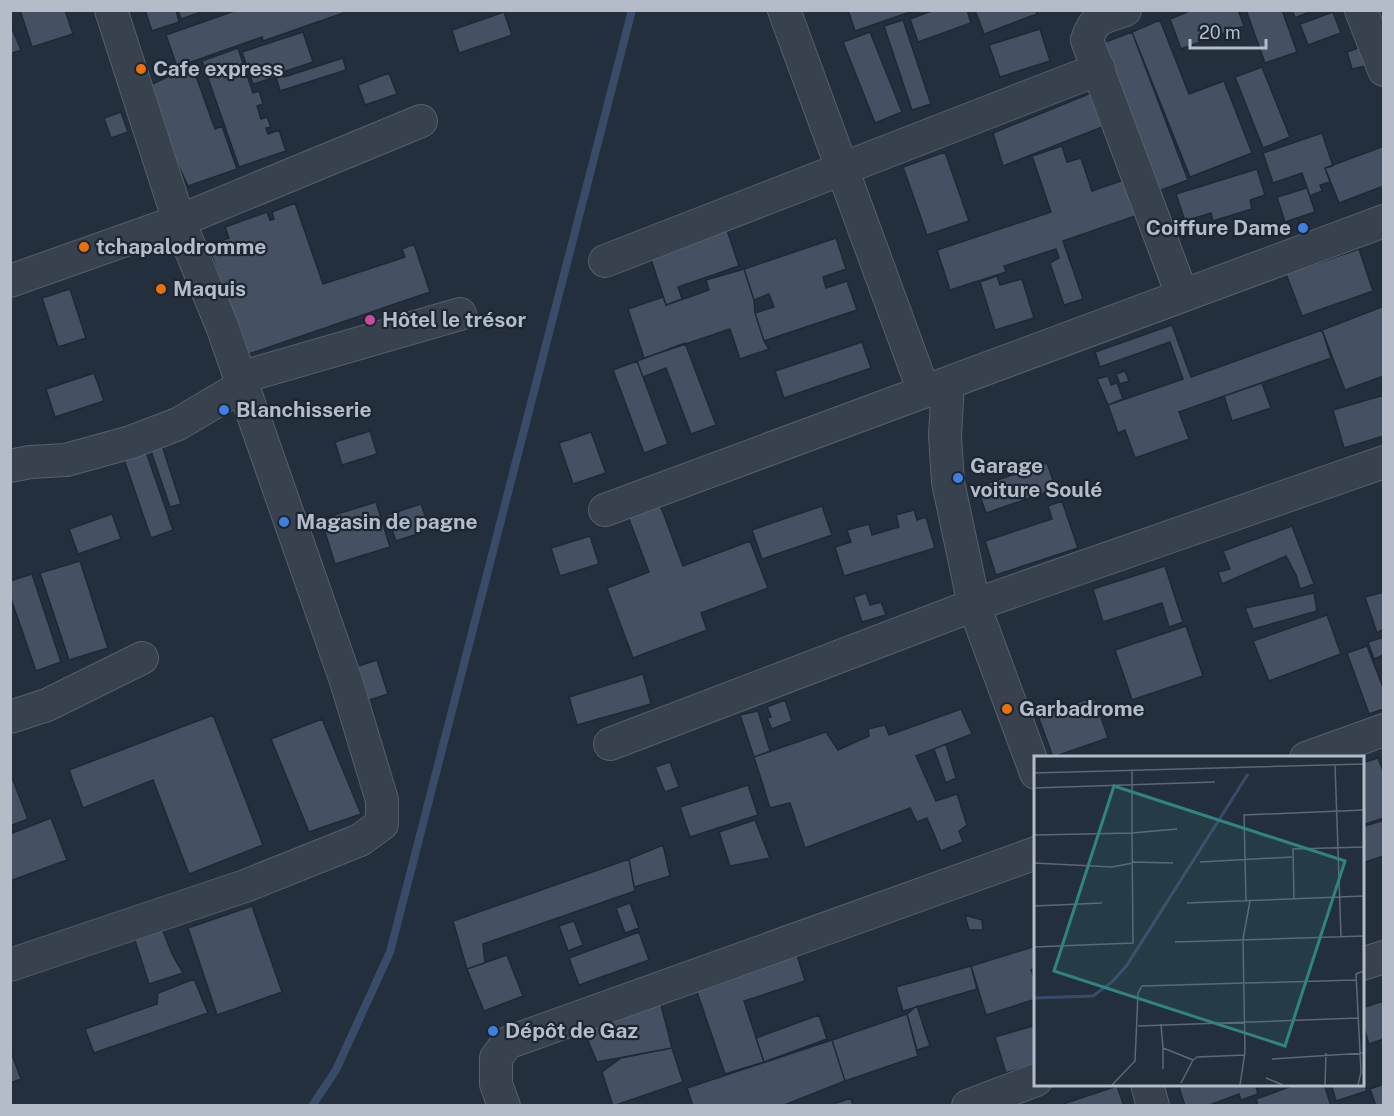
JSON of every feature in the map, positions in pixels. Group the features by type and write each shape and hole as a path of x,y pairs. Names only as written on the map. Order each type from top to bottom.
{"street":[{"path":"10,965 245,886 360,840 382,824 382,800 346,681 222,326 179,221 111,10"},
{"path":"784,10 842,168 936,388 945,436 948,482 974,605 1034,770"},
{"path":"1125,10 1102,18 1092,26 1087,40 1182,296"},
{"path":"1361,10 1383,70"},
{"path":"605,261 1099,69"},
{"path":"10,281 179,221 421,121"},
{"path":"605,510 1383,221"},
{"path":"10,466 30,462 66,460 131,442 178,424 241,382 460,314"},
{"path":"610,744 974,605 1383,462"},
{"path":"10,717 47,705 142,658"},
{"path":"1312,756 1383,730"},
{"path":"504,1106 496,1084 496,1058 507,1043 1034,853"},
{"path":"1364,963 1383,957"},
{"path":"968,1106 1034,1080"},
{"path":"1148,1086 1153,1106"}],"building":[{"path":"20,10 65,10 73,34 32,47"},
{"path":"145,10 176,10 179,22 152,31"},
{"path":"178,10 207,10 181,19"},
{"path":"237,10 352,10 263,41 262,37 177,67 166,35"},
{"path":"848,10 913,10 913,11 855,31"},
{"path":"934,10 967,10 971,23 918,42 910,19"},
{"path":"975,10 1035,10 1037,14 984,34"},
{"path":"1192,10 1238,10 1244,26 1181,49 1170,19"},
{"path":"1246,10 1282,10 1297,52 1265,63"},
{"path":"1292,10 1314,10 1295,18"},
{"path":"504,12 512,35 459,53 452,30"},
{"path":"1333,12 1341,33 1308,45 1300,24"},
{"path":"903,20 931,104 912,110 884,26"},
{"path":"1160,20 1189,94 1224,81 1252,153 1190,177 1132,32"},
{"path":"10,24 21,50 10,54"},
{"path":"1040,29 1050,61 1000,77 989,45"},
{"path":"303,32 313,62 283,72 284,77 343,58 346,70 280,91 276,77 253,84 242,52"},
{"path":"870,32 902,112 875,123 843,42"},
{"path":"1132,32 1188,180 1156,192 1100,44"},
{"path":"1364,46 1370,65 1352,69 1347,52"},
{"path":"238,48 253,93 259,91 263,104 257,106 261,119 267,117 271,127 266,128 268,134 279,130 286,151 239,167 202,61"},
{"path":"192,65 215,129 222,126 237,169 188,186 142,89"},
{"path":"1262,67 1290,137 1263,148 1235,77"},
{"path":"389,73 397,94 365,105 358,85"},
{"path":"1091,93 1105,126 1003,166 993,133"},
{"path":"121,112 128,132 111,138 104,118"},
{"path":"1322,133 1333,166 1325,168 1330,182 1320,185 1322,191 1310,196 1302,173 1273,183 1263,153"},
{"path":"1062,146 1067,162 1081,158 1092,191 1129,178 1141,214 1063,241 1083,299 1064,305 1050,263 1059,258 1056,249 1004,266 1006,272 950,290 937,250 1051,212 1032,156"},
{"path":"1384,146 1384,186 1339,203 1325,168"},
{"path":"945,152 969,221 927,235 903,167"},
{"path":"1257,169 1265,195 1250,200 1252,209 1213,221 1211,213 1185,221 1176,194"},
{"path":"1307,188 1315,212 1285,222 1277,197"},
{"path":"295,203 323,284 405,257 402,249 414,244 430,292 246,355 208,245 229,238 225,227 267,212 270,220 274,219 272,212"},
{"path":"725,224 739,266 678,287 682,299 666,305 648,250"},
{"path":"836,238 846,269 823,277 826,288 847,281 857,310 764,341 755,313 774,307 769,294 754,300 744,269"},
{"path":"1359,249 1373,291 1302,316 1286,274"},
{"path":"744,269 754,300 755,313 769,349 740,359 730,329 644,358 628,309 663,297 666,305 709,290 706,280"},
{"path":"997,276 1000,285 1022,279 1034,318 995,330 980,282"},
{"path":"70,289 86,338 58,347 42,298"},
{"path":"1384,306 1384,376 1345,390 1322,330"},
{"path":"1172,325 1191,377 1322,330 1331,358 1179,412 1189,439 1135,458 1125,430 1118,433 1108,405 1183,379 1170,342 1100,367 1095,352"},
{"path":"862,342 871,368 784,398 775,371"},
{"path":"685,343 716,425 691,434 666,368 643,377 637,361"},
{"path":"637,361 668,444 644,453 613,370"},
{"path":"1125,371 1129,381 1120,384 1116,374"},
{"path":"94,373 104,401 55,417 46,389"},
{"path":"1108,376 1111,385 1117,383 1123,399 1108,405 1097,379"},
{"path":"1262,383 1271,408 1232,421 1224,396"},
{"path":"1384,395 1384,436 1344,448 1333,410"},
{"path":"370,431 377,454 342,465 335,442"},
{"path":"591,432 606,473 573,484 559,443"},
{"path":"160,439 181,504 170,507 148,442"},
{"path":"143,443 173,530 151,538 121,451"},
{"path":"1047,463 1056,489 986,513 977,487"},
{"path":"1062,501 1078,548 996,575 985,541 1052,519 1048,506"},
{"path":"376,502 390,547 335,564 321,519"},
{"path":"659,502 683,566 750,541 768,588 701,613 707,630 633,658 607,588 649,572 627,514"},
{"path":"421,504 430,530 396,541 387,515"},
{"path":"822,506 832,535 762,559 752,530"},
{"path":"914,510 917,520 926,517 935,548 844,576 835,547 851,542 847,530 869,524 872,535 899,527 896,515"},
{"path":"112,514 121,539 78,554 69,529"},
{"path":"1292,526 1314,584 1300,589 1286,556 1222,584 1218,572 1230,569 1223,551"},
{"path":"590,536 599,564 560,576 551,548"},
{"path":"80,561 108,648 69,660 40,573"},
{"path":"1165,566 1183,622 1169,627 1162,603 1103,622 1093,589"},
{"path":"32,574 61,662 36,671 10,596 10,581"},
{"path":"1384,592 1384,629 1377,633 1365,597"},
{"path":"866,593 870,605 881,602 886,615 862,622 854,597"},
{"path":"1314,593 1317,611 1253,629 1245,608"},
{"path":"1327,615 1341,654 1269,681 1253,641"},
{"path":"1186,626 1203,676 1132,700 1115,650"},
{"path":"1384,637 1384,655 1374,659 1368,642"},
{"path":"1367,646 1384,690 1384,709 1369,714 1347,653"},
{"path":"377,660 388,694 357,704 346,670"},
{"path":"643,674 651,704 577,725 569,697"},
{"path":"1094,697 1108,738 1053,756 1038,716"},
{"path":"785,700 792,721 772,729 767,718 771,717 767,707"},
{"path":"961,709 972,734 916,756 936,801 957,794 967,825 959,831 963,842 941,851 927,818 917,822 910,808 805,848 790,803 770,808 754,757 826,732 838,750 869,736 868,729 885,725 889,735"},
{"path":"758,711 770,751 754,757 740,715"},
{"path":"213,715 263,845 189,874 153,780 83,808 69,770"},
{"path":"322,719 361,814 309,832 271,739"},
{"path":"946,744 956,778 946,783 934,749"},
{"path":"1378,758 1384,773 1384,818 1364,824 1364,762"},
{"path":"670,762 679,787 665,792 655,767"},
{"path":"13,780 28,819 10,826 10,781"},
{"path":"748,785 758,815 690,837 680,807"},
{"path":"51,818 67,860 10,881 10,834"},
{"path":"755,820 770,858 730,866 719,832"},
{"path":"1384,820 1384,856 1364,862 1364,826"},
{"path":"663,845 670,876 634,887 629,859"},
{"path":"629,859 635,891 483,944 485,963 467,969 453,921"},
{"path":"630,903 639,928 625,933 616,908"},
{"path":"252,906 282,992 217,1015 188,928"},
{"path":"965,915 982,920 983,930 969,930"},
{"path":"158,918 172,954 183,973 149,984 131,928"},
{"path":"574,921 583,945 568,951 559,926"},
{"path":"639,932 649,960 579,985 569,958"},
{"path":"1034,947 1034,969 1031,970 1034,977 1034,1000 986,1015 971,966"},
{"path":"507,955 523,996 484,1011 467,969"},
{"path":"797,955 805,981 744,1001 764,1062 725,1074 696,989"},
{"path":"971,966 977,989 903,1011 896,987"},
{"path":"194,979 208,1013 94,1053 85,1029 157,1004 158,993"},
{"path":"659,997 672,1048 597,1062 581,1024"},
{"path":"1383,1001 1384,1039 1369,1044 1364,1028 1364,1007"},
{"path":"917,1006 930,1046 917,1050 907,1014"},
{"path":"907,1014 918,1056 845,1081 832,1040"},
{"path":"819,1015 827,1039 764,1062 756,1038"},
{"path":"1034,1026 1034,1065 1006,1073 995,1037"},
{"path":"832,1040 845,1081 782,1106 693,1106 687,1088"},
{"path":"672,1048 683,1082 613,1106 602,1072 621,1058"},
{"path":"10,1049 21,1079 10,1083"},
{"path":"1364,1084 1367,1091 1336,1101 1332,1086 1364,1086"},
{"path":"1384,1084 1384,1106 1376,1106 1370,1089"},
{"path":"1117,1086 1124,1106 1057,1106"},
{"path":"1179,1086 1256,1086 1258,1094 1241,1100 1239,1094 1207,1106 1185,1106"},
{"path":"1292,1086 1325,1086 1331,1106 1258,1106 1256,1099"},
{"path":"851,1098 853,1106 827,1106"}],"waterway":[{"path":"312,1106 336,1070 390,952 632,10"}],"place":[{"name":"Cafe express","path":"141,69"},
{"name":"Coiffure Dame","path":"1303,228"},
{"name":"tchapalodromme","path":"84,247"},
{"name":"Maquis","path":"161,289"},
{"name":"Hôtel le trésor","path":"370,320"},
{"name":"Blanchisserie","path":"224,410"},
{"name":"Garage voiture Soulé","path":"958,478"},
{"name":"Magasin de pagne","path":"284,522"},
{"name":"Garbadrome","path":"1007,709"},
{"name":"Dépôt de Gaz","path":"493,1031"}]}
